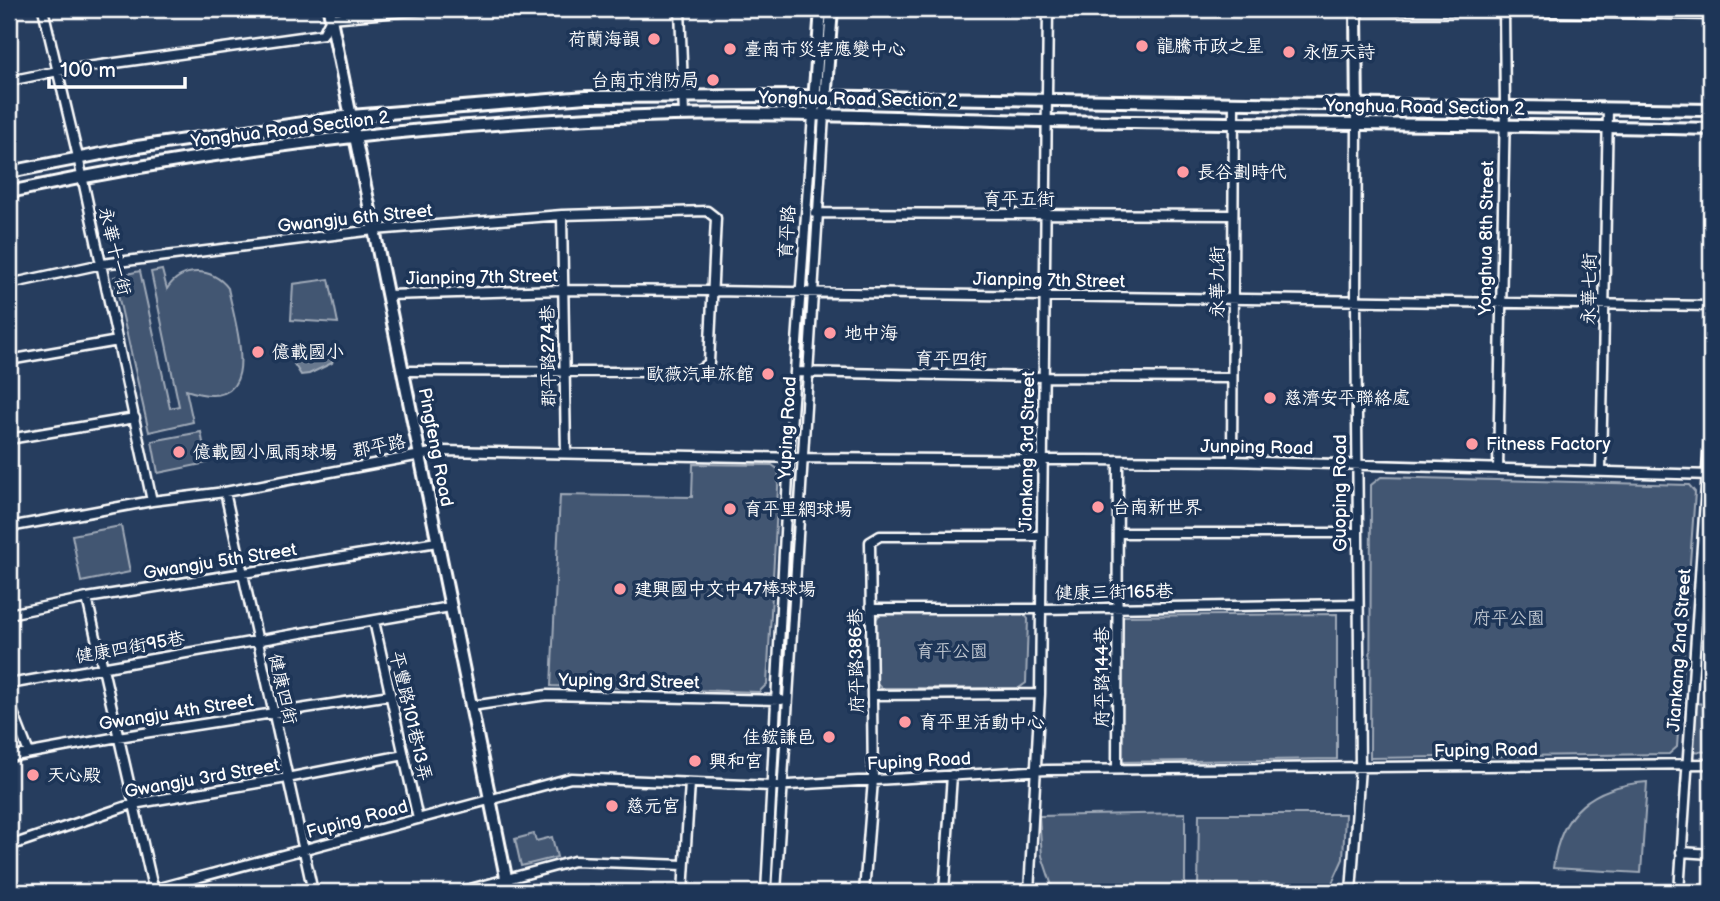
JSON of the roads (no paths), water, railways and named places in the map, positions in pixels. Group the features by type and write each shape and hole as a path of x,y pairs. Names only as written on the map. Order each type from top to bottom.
{"street":[{"name":"永華十一街","path":"43,9 102,264 152,501"},
{"path":"9,81 58,71 323,34 330,14 433,9"},
{"path":"680,9 684,115"},
{"name":"育平路","path":"789,457 806,212 819,115 821,9"},
{"path":"820,96 832,9"},
{"name":"Jiankang 3rd Street","path":"1029,892 1042,609 1043,296 1048,9"},
{"path":"1201,9 1574,10 1711,15"},
{"name":"Guoping Road","path":"1351,892 1360,767 1356,9"},
{"name":"Yonghua 8th Street","path":"1498,468 1505,106 1504,10"},
{"name":"Pingfeng Road","path":"330,14 509,892"},
{"name":"Yonghua Road Section 2","path":"9,172 78,157 351,116 586,97 820,96 1711,110"},
{"name":"永華九街","path":"1232,461 1234,102"},
{"name":"永華七街","path":"1601,471 1608,108"},
{"name":"Yonghua Road Section 2","path":"9,192 213,155 355,136 514,122 684,115 1711,129"},
{"name":"Yuping Road","path":"776,892 817,213 819,115"},
{"name":"Gwangju 6th Street","path":"9,284 102,264 374,230 562,215 707,211 716,218 713,291"},
{"name":"育平五街","path":"806,212 1232,215"},
{"name":"郡平路274巷","path":"562,215 566,453"},
{"name":"Jianping 7th Street","path":"387,295 563,290 713,291 1711,306"},
{"path":"403,371 565,373 700,370 709,363 713,291"},
{"path":"9,360 118,341"},
{"name":"育平四街","path":"795,372 1232,378"},
{"name":"Jiankang 2nd Street","path":"1679,892 1709,475 1711,410"},
{"path":"9,439 135,418"},
{"name":"郡平路","path":"9,527 152,501 225,492 442,451 802,458"},
{"name":"Yuping Road","path":"766,892 789,457"},
{"name":"Junping Road","path":"802,458 1232,461 1709,475"},
{"name":"府平路144巷","path":"1117,769 1118,460"},
{"name":"健康四街","path":"225,492 313,892"},
{"path":"1118,533 1358,533"},
{"name":"府平路386巷","path":"864,892 873,780 870,542 880,536 1041,536"},
{"name":"Gwangju 5th Street","path":"9,614 87,598 437,542"},
{"path":"87,598 153,891"},
{"name":"健康三街165巷","path":"871,608 1042,609 1358,604"},
{"name":"健康四街95巷","path":"9,684 450,607"},
{"name":"平豐路101巷13弄","path":"374,621 418,818"},
{"path":"872,695 1040,694"},
{"name":"Gwangju 4th Street","path":"9,757 118,737 390,695"},
{"name":"Yuping 3rd Street","path":"471,706 547,695 788,700"},
{"path":"9,702 29,753"},
{"name":"Gwangju 3rd Street","path":"9,846 133,804 404,755"},
{"name":"Fuping Road","path":"144,892 571,778 772,786 952,775 1117,769 1711,764"},
{"path":"944,892 952,775"},
{"path":"683,892 690,783"},
{"path":"1681,852 1711,855"},
{"path":"460,892 574,861 684,865"}],"place":[{"name":"荷蘭海韻","path":"654,39"},
{"name":"龍騰市政之星","path":"1142,46"},
{"name":"臺南市災害應變中心","path":"730,49"},
{"name":"永恆天詩","path":"1289,52"},
{"name":"台南市消防局","path":"713,80"},
{"name":"長谷劃時代","path":"1183,172"},
{"name":"地中海","path":"830,333"},
{"name":"億載國小","path":"258,352"},
{"name":"歐薇汽車旅館","path":"768,374"},
{"name":"慈濟安平聯絡處","path":"1270,398"},
{"name":"Fitness Factory","path":"1472,444"},
{"name":"億載國小風雨球場","path":"179,452"},
{"name":"台南新世界","path":"1098,507"},
{"name":"育平里網球場","path":"730,509"},
{"name":"建興國中文中47棒球場","path":"620,589"},
{"name":"育平里活動中心","path":"905,722"},
{"name":"佳鋐謙邑","path":"829,737"},
{"name":"興和宮","path":"695,761"},
{"name":"天心殿","path":"33,775"},
{"name":"慈元宮","path":"612,806"}],"park label":[{"name":"府平公園","path":"1509,618"},
{"name":"育平公園","path":"952,651"}]}
